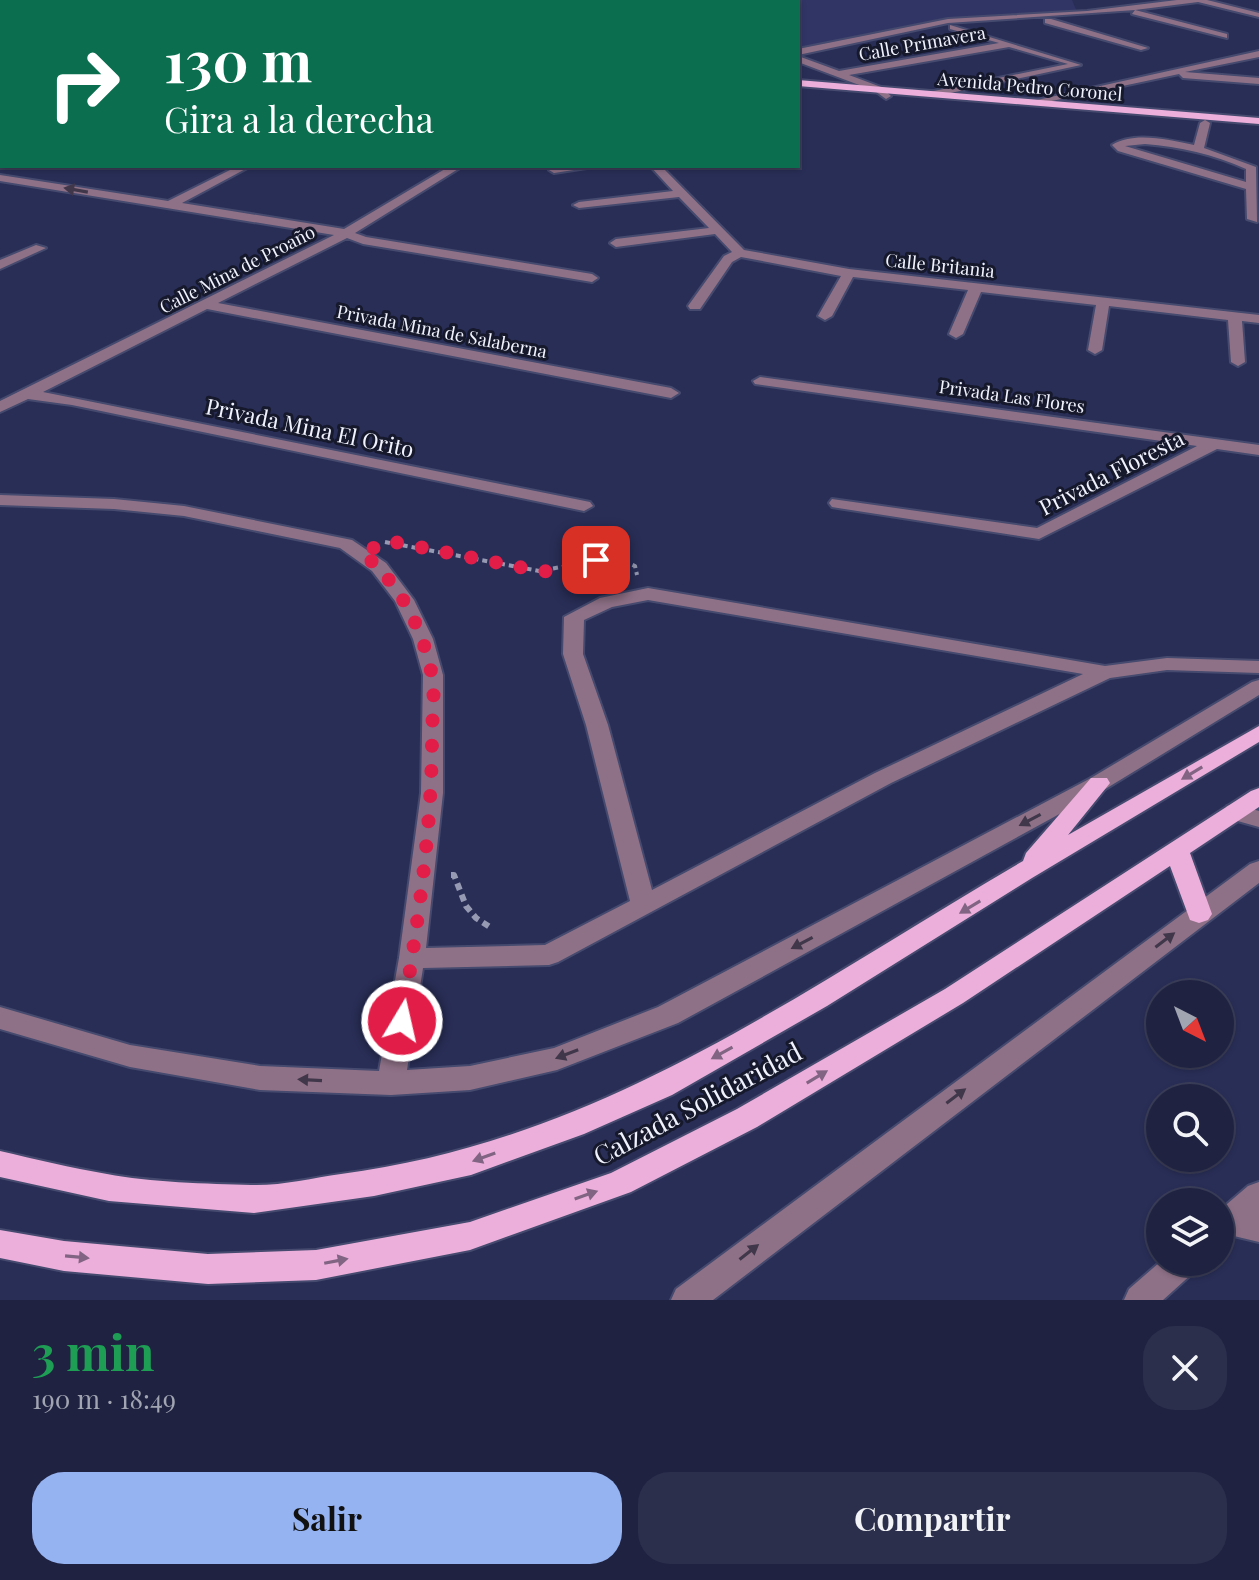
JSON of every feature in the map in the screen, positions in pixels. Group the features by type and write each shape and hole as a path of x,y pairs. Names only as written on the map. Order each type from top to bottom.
{"main road":[{"name":"Avenida Pedro Coronel","path":"800,83 1259,127"},
{"name":"Avenida Pedro Coronel","path":"800,89 932,94 1259,121"},
{"name":"Calzada Solidaridad","path":"0,1164 109,1188 254,1199 374,1183 471,1162 574,1125 662,1087 818,999 1023,872 1259,733"},
{"path":"1023,872 1099,783"},
{"name":"Calzada Solidaridad","path":"0,1244 64,1256 208,1269 316,1265 470,1236 620,1183 747,1118 954,996 1177,851 1247,815 1259,796"},
{"path":"1177,851 1199,914"}],"street":[{"path":"1081,0 1087,13"},
{"path":"800,52 937,23 1087,13 1198,0 1259,15"},
{"path":"1123,9 1224,36"},
{"path":"1029,16 1144,48"},
{"path":"932,94 1077,65 953,27"},
{"path":"886,41 898,45"},
{"name":"Calle Primavera","path":"840,74 1010,44"},
{"path":"910,49 935,57"},
{"path":"1033,102 1259,54"},
{"path":"800,60 882,93"},
{"path":"1158,73 1259,81"},
{"path":"1198,150 1205,123"},
{"path":"1252,187 1117,145 1138,140 1198,150 1251,167 1252,187 1253,219"},
{"path":"2,184 30,168"},
{"path":"154,213 242,168"},
{"name":"Calle Mina de Proaño","path":"0,407 331,242 455,168"},
{"path":"554,170 574,168"},
{"path":"657,168 740,253 728,259 695,306"},
{"path":"2,184 24,181 346,233 363,240 592,278"},
{"path":"2,184 331,242 363,240"},
{"path":"579,205 684,193"},
{"path":"616,243 719,230"},
{"path":"0,265 40,248"},
{"name":"Calle Britania","path":"740,253 758,259 849,273 1259,319"},
{"path":"825,316 849,273"},
{"path":"956,334 976,287"},
{"path":"1095,350 1103,301"},
{"name":"Privada Mina de Salaberna","path":"206,305 671,393"},
{"path":"1235,317 1238,362"},
{"name":"Privada Las Flores","path":"760,381 1259,450"},
{"name":"Privada Mina El Orito","path":"27,394 72,400 584,506"},
{"name":"Privada Floresta","path":"838,503 1039,534 1214,444"},
{"path":"0,500 114,504 184,511 346,544 379,567 404,600 423,639 433,675 432,793 412,958 391,1083"},
{"path":"643,904 597,725 573,654 574,617 607,602 648,594 1105,672 1167,664 1259,667"},
{"path":"412,958 549,955 883,778 1105,672"},
{"path":"0,1018 144,1059 260,1078 391,1083 470,1078 557,1059 668,1015 1099,783 1259,686"},
{"path":"687,1300 1259,870"},
{"path":"1236,1226 1259,1196"},
{"path":"1140,1300 1167,1276"}],"path":[{"path":"362,553 389,541 539,571 558,572 596,560 624,560 635,566 637,574 631,581"},
{"path":"454,875 461,902 480,923 500,931"}],"shaded area":[{"path":"800,0 1072,0 1077,12 945,19 800,50"}],"route":[{"path":"402,1021 432,793 433,675 423,639 404,600 379,567 362,553 389,541 539,571 558,572 596,560"}]}
